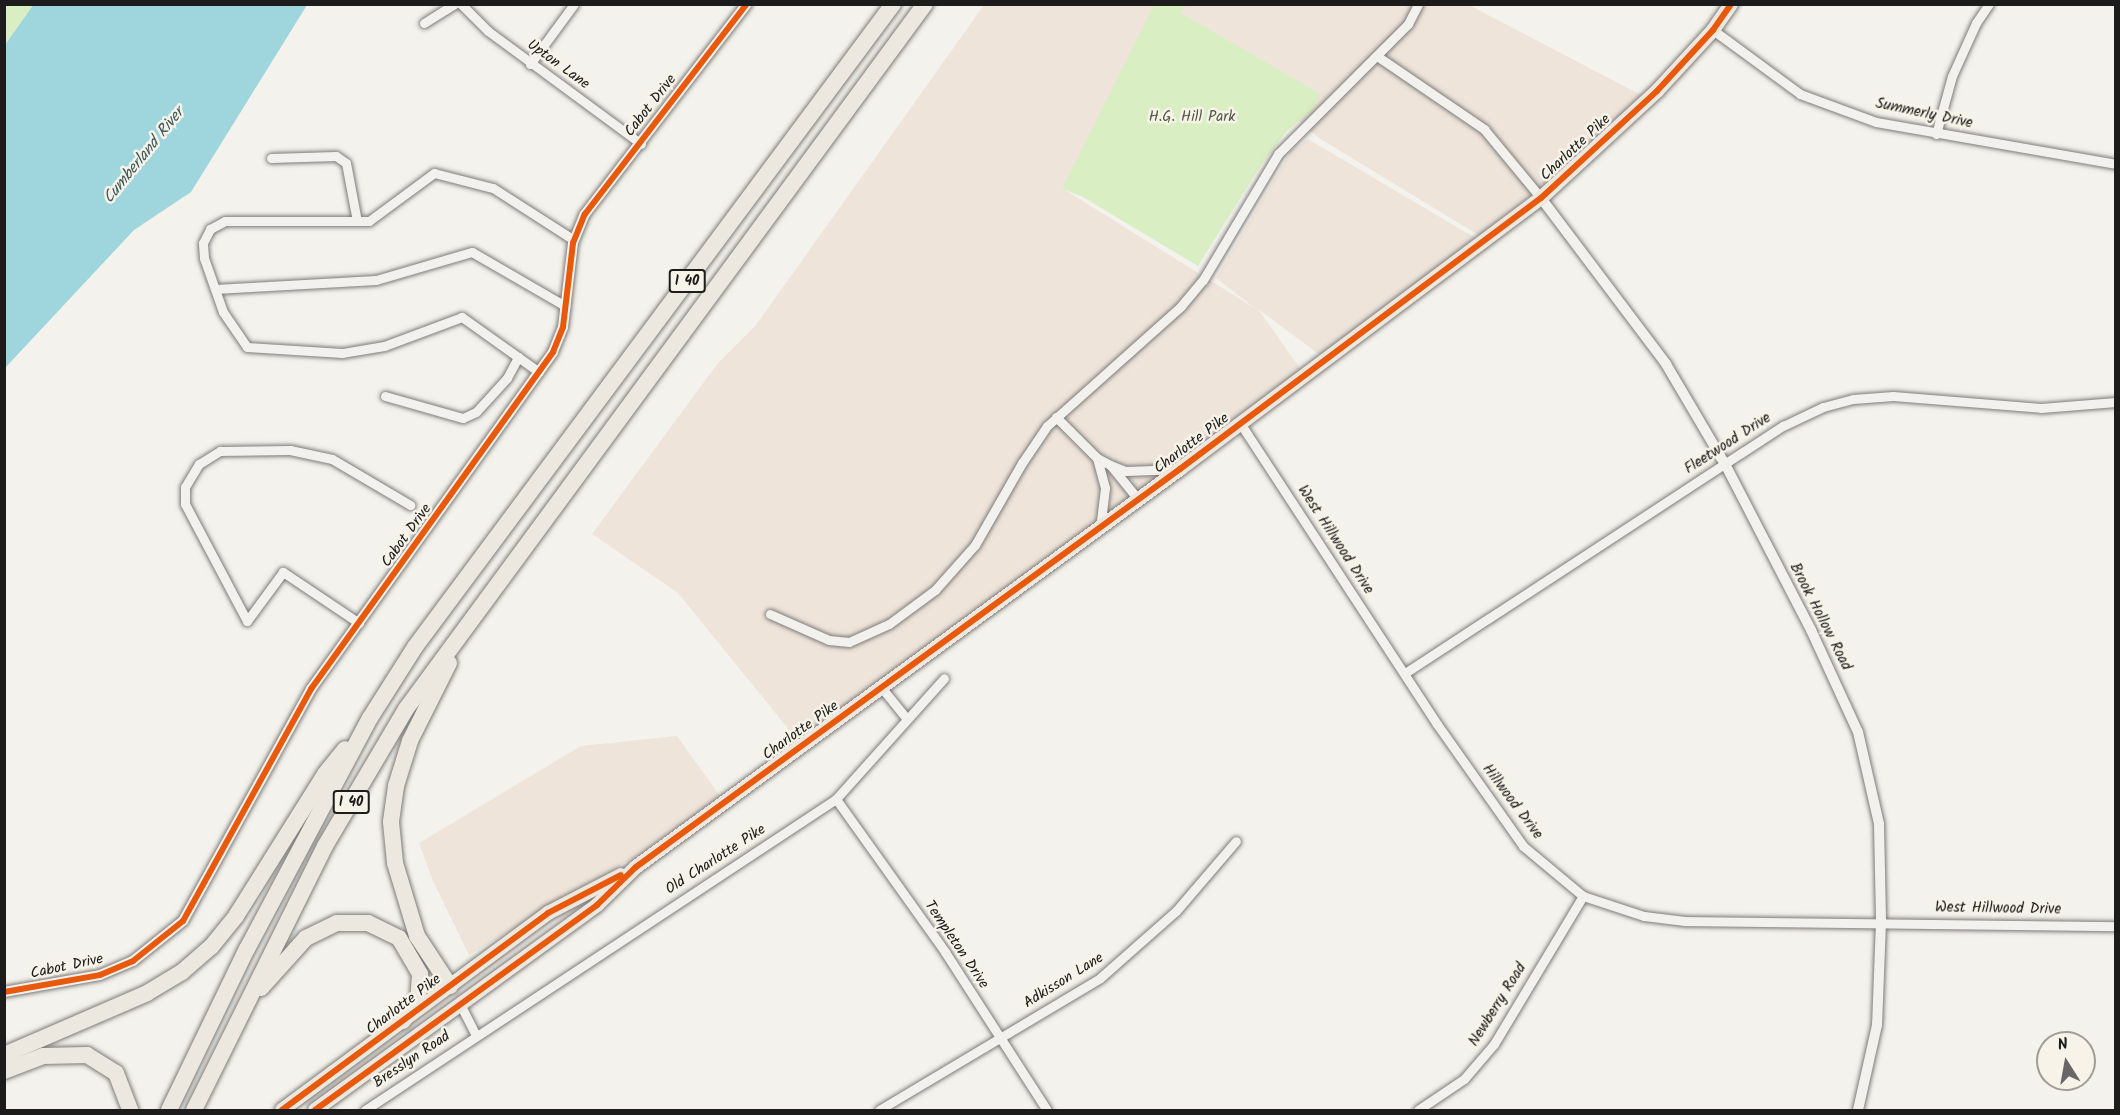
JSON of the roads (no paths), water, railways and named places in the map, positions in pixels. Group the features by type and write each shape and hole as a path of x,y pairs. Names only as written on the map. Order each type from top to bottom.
{"highway":[{"name":"I 40","path":"169,1110 247,948 370,718 415,647 892,4"},
{"name":"I 40","path":"194,1110 325,846 406,709 479,606 925,4"},
{"path":"450,986 417,936 395,863 392,822 396,786 410,741 479,606"},
{"path":"4,1055 147,993 182,972 210,947 236,916 325,774 370,718"},
{"path":"243,1010 306,938 337,923 368,923 399,938 420,974 418,1000 403,1021"},
{"path":"4,1071 43,1056 87,1055 116,1073 130,1110"}],"main road":[{"name":"Charlotte Pike","path":"315,1110 597,905 636,867 1180,469 1541,198 1657,91 1713,30 1731,4"},
{"name":"Charlotte Pike","path":"282,1110 548,914 636,867"},
{"path":"450,986 460,1004"}],"street":[{"path":"424,23 453,4"},
{"name":"Upton Lane","path":"460,4 530,64 641,144"},
{"path":"530,64 574,4"},
{"name":"Cabot Drive","path":"4,992 100,975 133,962 183,921 310,689 553,352 563,327 574,240 585,214 747,4"},
{"path":"770,614 829,640 849,642 889,624 914,608 950,575 975,544 1022,463 1056,417 1180,306 1203,279 1278,154 1408,24 1418,4"},
{"path":"1936,134 1952,75 1976,22 1989,4"},
{"name":"Summerly Drive","path":"1713,30 1800,94 1876,122 2115,164"},
{"path":"1377,56 1484,129 1541,198"},
{"path":"271,158 336,156 346,163 357,220"},
{"path":"539,372 462,317 384,346 342,353 247,347 223,312 203,243 210,229 225,221 369,220 434,173 493,188 574,240"},
{"name":"Brook Hollow Road","path":"1541,198 1666,364 1725,464 1811,630 1858,732 1879,824 1881,922 1877,1025 1858,1110"},
{"path":"215,289 376,280 472,252 565,306"},
{"path":"385,396 462,418 476,412 507,378 518,357"},
{"name":"Fleetwood Drive","path":"1405,673 1725,464 1806,414 1853,399 1893,396 2041,408 2115,402"},
{"path":"1056,417 1097,458 1110,465 1126,471 1180,469"},
{"name":"West Hillwood Drive","path":"1240,423 1405,673"},
{"path":"359,623 283,572 247,621 185,504 185,488 199,464 220,452 290,450 332,459 410,505"},
{"path":"1097,458 1104,488 1100,527"},
{"path":"1110,465 1138,499"},
{"name":"Hillwood Drive","path":"1405,673 1523,846 1583,896 1644,916 1685,921 1881,922"},
{"name":"Old Charlotte Pike","path":"476,1035 836,799 944,678"},
{"path":"881,687 907,719"},
{"name":"Templeton Drive","path":"836,799 951,962 998,1039 1047,1110"},
{"name":"Adkisson Lane","path":"879,1110 1100,978 1136,949 1236,841"},
{"name":"Newberry Road","path":"1418,1110 1464,1080 1494,1044 1583,896"},
{"name":"West Hillwood Drive","path":"1881,922 2115,926"},
{"path":"460,1004 476,1035"},
{"name":"Bresslyn Road","path":"365,1110 476,1035"}],"water":[{"name":"Cumberland River","path":"34,4 307,5 191,192 134,230 5,368 5,45"}],"park label":[{"name":"H.G. Hill Park","path":"1192,118"}]}
